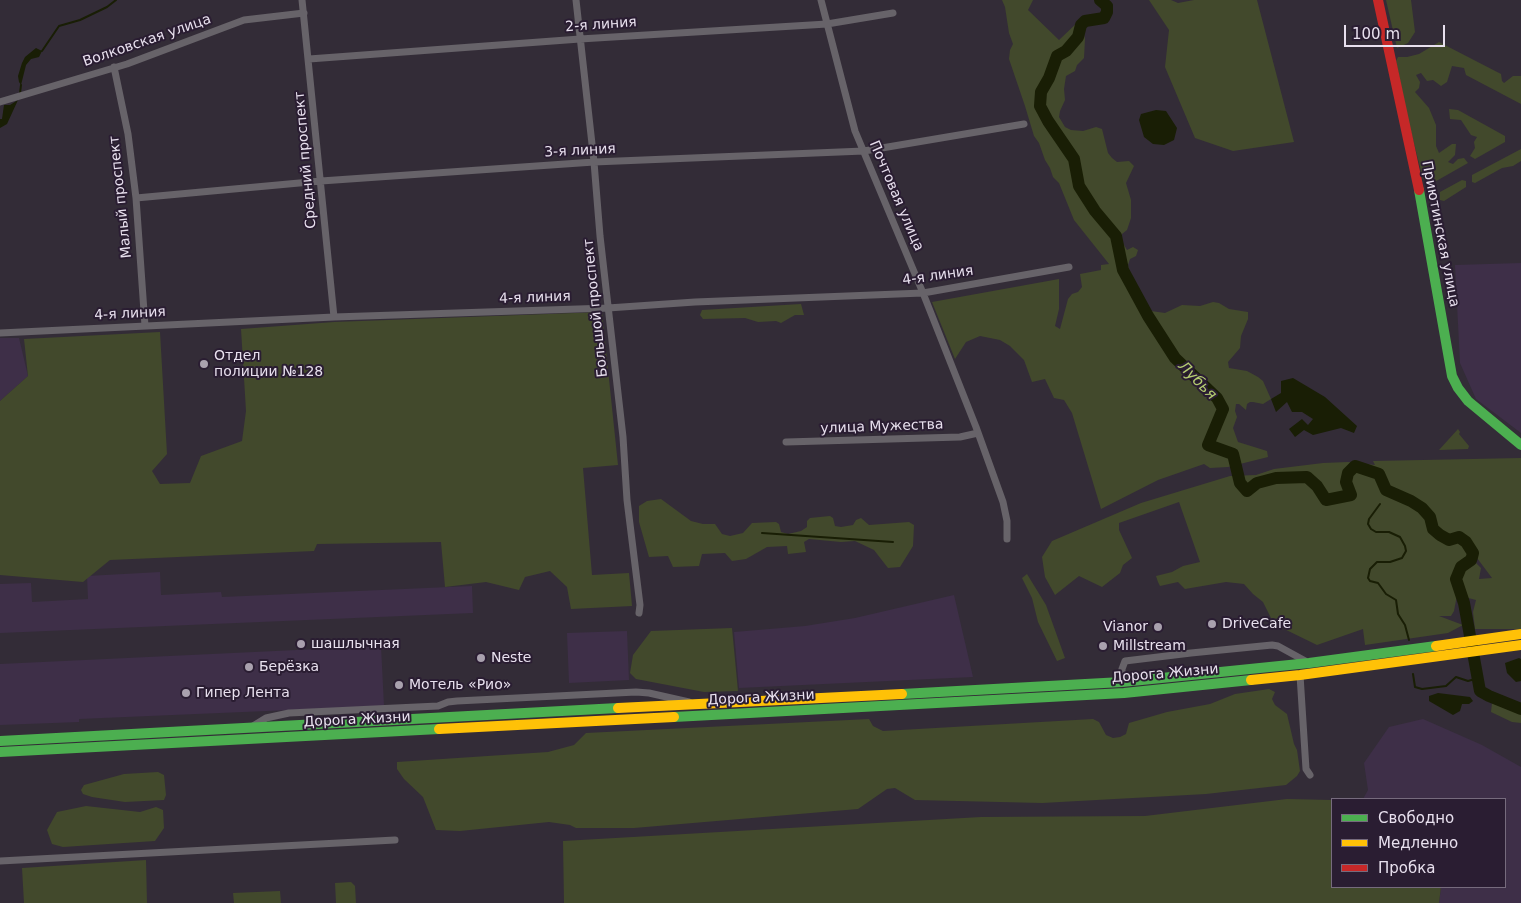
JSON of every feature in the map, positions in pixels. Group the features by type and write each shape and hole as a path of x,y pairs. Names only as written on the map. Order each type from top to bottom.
{"main road":[{"name":"Приютинская улица","path":"1378,0 1422,203 1452,376 1458,388 1468,400 1521,445"},
{"name":"Дорога Жизни","path":"0,741 1122,682 1458,647 1490,643 1521,634"},
{"name":"Дорога Жизни","path":"1490,643 1521,645"},
{"name":"Дорога Жизни","path":"0,752 1114,693 1300,675 1458,647"}],"street":[{"name":"Средний проспект","path":"302,0 334,317"},
{"name":"Большой проспект","path":"576,0 623,437 627,500 640,605 639,613"},
{"name":"Почтовая улица","path":"821,0 856,131 978,433 1003,502 1007,521 1007,539"},
{"name":"Волковская улица","path":"0,102 114,67 244,20 304,13"},
{"name":"2-я линия","path":"309,58 827,24 893,13"},
{"name":"Малый проспект","path":"114,67 128,134 136,198 145,326"},
{"name":"3-я линия","path":"136,198 320,181 594,162 864,152 1024,124"},
{"name":"4-я линия","path":"0,333 334,317 608,308 695,302 923,293 1069,267"},
{"name":"улица Мужества","path":"786,442 960,437 978,433"},
{"path":"1122,682 1122,669 1125,661 1272,644 1309,663"},
{"path":"1300,675 1306,769 1310,775"},
{"path":"249,728 266,718 289,713 438,706 457,701 636,692 649,693 702,705"},
{"path":"0,861 395,840"}],"shaded area":[{"path":"1002,0 1033,0 1028,10 1059,40 1080,20 1092,18 1092,23 1086,25 1083,30 1085,39 1084,58 1077,65 1075,71 1066,76 1065,100 1059,117 1065,127 1071,130 1083,131 1096,127 1102,129 1108,153 1112,158 1117,162 1129,161 1134,166 1126,183 1131,200 1131,218 1127,230 1122,234 1121,240 1127,250 1133,247 1138,250 1136,256 1130,259 1128,265 1131,277 1151,311 1165,313 1182,305 1200,306 1213,302 1229,309 1248,312 1248,319 1241,336 1240,348 1228,362 1229,368 1247,371 1258,377 1263,381 1271,399 1263,404 1250,402 1247,404 1246,410 1239,404 1236,404 1235,411 1237,417 1233,428 1238,442 1267,451 1268,457 1228,467 1210,468 1204,464 1158,480 1101,509 1072,413 1064,400 1054,398 1045,379 1032,382 1024,360 1010,346 1000,340 980,336 966,342 955,359 932,302 1059,279 1059,309 1055,326 1060,329 1068,299 1082,287 1080,274 1101,270 1101,265 1109,264 1074,220 1059,183 1053,177 1039,143 1034,136 1009,59 1013,44"},
{"path":"1149,0 1171,0 1178,3 1194,0 1257,0 1294,142 1233,151 1195,138 1165,67 1169,30"},
{"path":"1386,0 1411,0 1415,32 1408,43 1397,48"},
{"path":"1439,42 1501,74 1504,83 1513,76 1521,76 1521,104 1466,75 1464,68 1452,66 1447,82 1441,86 1433,80 1427,81 1421,73 1416,75 1420,82 1419,88 1415,92 1429,108 1436,125 1436,146 1439,153 1452,144 1456,144 1455,155 1448,162 1453,164 1458,159 1464,158 1468,163 1431,184 1423,179 1396,61 1398,57 1419,54"},
{"path":"36,48 42,51 39,57 31,59 26,65 21,85 18,76 22,63 25,57"},
{"path":"18,100 7,124 0,128 0,119 2,119 4,105 10,105"},
{"path":"1449,109 1458,110 1505,136 1505,142 1475,159 1470,156 1475,148 1474,142 1477,137 1471,135 1461,120 1450,119"},
{"path":"1156,110 1166,111 1177,128 1174,140 1164,145 1153,144 1144,137 1139,120 1141,114"},
{"path":"1521,149 1521,161 1513,166 1502,168 1475,183 1472,182 1472,175"},
{"path":"1462,180 1466,181 1466,187 1444,201 1440,200 1440,192"},
{"path":"1521,263 1521,433 1476,399 1460,363 1455,265"},
{"path":"801,304 804,315 795,315 781,323 776,321 758,322 745,318 703,319 700,315 702,310"},
{"path":"602,312 618,465 583,468 592,575 629,573 632,606 571,609 567,587 550,571 525,577 519,590 486,582 445,587 441,542 317,544 314,551 110,560 83,582 0,575 0,401 28,376 24,339 160,332 167,454 152,471 160,484 190,483 201,456 242,441 246,411 241,329 334,322"},
{"path":"0,338 19,338 28,376 0,401"},
{"path":"1293,378 1325,397 1357,426 1354,433 1341,428 1313,435 1304,430 1295,437 1289,429 1302,419 1308,425 1313,419 1302,412 1292,412 1287,402 1276,412 1271,399 1281,393 1281,381"},
{"path":"1458,429 1459,434 1469,446 1468,449 1439,450"},
{"path":"1521,458 1521,629 1475,629 1473,612 1476,600 1457,595 1454,611 1451,616 1439,616 1463,625 1448,633 1365,645 1363,629 1317,645 1274,624 1263,602 1244,584 1226,582 1185,589 1178,582 1160,586 1156,576 1200,562 1179,502 1119,523 1119,530 1132,558 1123,565 1120,573 1102,587 1079,576 1055,595 1045,577 1042,557 1052,541 1141,503 1230,476 1256,475 1274,469 1323,463 1348,462 1375,465 1373,461","holes":["1474,554 1492,578 1479,579 1481,568 1474,561"]},
{"path":"661,499 691,521 715,524 722,534 730,536 743,533 752,523 776,522 779,524 781,532 788,534 801,531 807,527 807,521 810,518 830,516 833,518 835,526 841,527 853,525 856,520 861,518 869,525 909,522 914,525 913,546 900,567 888,568 874,550 855,541 841,542 809,539 804,542 806,552 788,554 787,546 767,547 746,559 732,561 725,553 702,554 699,566 673,567 668,556 649,557 639,522 639,506 647,501"},
{"path":"160,572 161,595 221,592 222,597 472,586 473,613 0,633 0,584 31,583 32,602 88,599 87,576"},
{"path":"1027,574 1046,605 1065,658 1057,661 1038,622 1032,598 1022,578"},
{"path":"954,595 973,677 739,688 734,632 805,626 855,618"},
{"path":"732,628 738,691 704,692 636,679 630,673 633,655 651,631"},
{"path":"627,631 629,680 569,683 567,633"},
{"path":"381,646 384,706 79,719 79,722 0,725 0,664"},
{"path":"1521,659 1521,681 1516,682 1507,673 1505,663"},
{"path":"1269,689 1275,692 1272,699 1275,705 1287,714 1297,750 1300,771 1297,776 1286,785 1206,794 1042,803 915,800 895,788 887,789 858,809 634,828 576,828 570,825 549,822 460,831 436,830 423,797 404,779 397,769 397,762 548,752 574,745 586,733 869,719 873,726 883,731 1093,719 1099,722 1106,735 1113,738 1126,734 1129,723 1167,712 1210,704 1235,694"},
{"path":"1438,693 1470,697 1473,701 1469,704 1462,704 1460,711 1453,715 1429,701 1429,696"},
{"path":"1492,703 1521,714 1521,723 1512,722 1491,712"},
{"path":"1423,719 1482,745 1521,767 1521,903 1439,903 1441,888 1506,888 1506,798 1364,798 1368,790 1364,763 1389,727"},
{"path":"158,772 164,775 166,795 164,800 125,802 92,797 83,794 81,790 84,785 124,774"},
{"path":"1287,799 1331,800 1331,888 1441,888 1439,903 564,903 563,841 981,817 1145,816"},
{"path":"86,806 140,812 156,807 163,810 164,828 155,841 63,847 52,844 47,830 57,812"},
{"path":"146,860 147,903 24,903 22,868"},
{"path":"351,882 355,886 356,903 336,903 335,883"},
{"path":"280,891 281,903 234,903 233,893"}],"waterway":[{"path":"42,51 59,26 80,20 107,7 116,0"},
{"name":"Лубья","path":"1100,0 1107,6 1104,18 1085,21 1081,25 1078,37 1066,51 1057,56 1049,78 1041,92 1040,106 1074,159 1079,186 1095,211 1116,236 1123,270 1148,316 1175,358 1217,398 1223,409 1208,445 1233,454 1240,483 1247,491 1257,483 1276,478 1307,477 1317,486 1326,500 1351,495 1346,482 1348,473 1355,466 1379,474 1386,490 1422,508 1430,517 1433,529 1440,535 1449,540 1459,537 1466,542 1473,553 1472,557 1471,560 1461,567 1456,579 1464,603 1480,691 1521,709"},
{"path":"20,93 21,85"},
{"path":"1380,504 1369,519 1368,524 1376,532 1389,532 1400,537 1406,551 1402,558 1390,562 1377,562 1370,569 1368,578 1370,581 1378,583 1386,594 1396,600 1398,614 1405,625 1409,640"},
{"path":"762,533 893,542"},
{"path":"1413,674 1415,687 1422,689 1446,686 1456,677 1468,681 1475,679 1479,681"}],"traffic: fast":[{"path":"1419,190 1452,376 1468,401 1521,445"},
{"path":"902,694 1122,682 1309,663 1436,646"},
{"path":"674,717 1124,693 1251,680"},
{"path":"0,741 618,708"},
{"path":"0,752 439,729"}],"traffic: slow":[{"path":"1436,646 1521,634"},
{"path":"1251,680 1521,645"},
{"path":"618,708 902,694"},
{"path":"439,729 674,717"}],"traffic: jam":[{"path":"1378,0 1419,190"}],"place":[{"name":"Отдел полиции №128","path":"204,364"},
{"name":"DriveCafe","path":"1212,624"},
{"name":"Vianor","path":"1158,627"},
{"name":"шашлычная","path":"301,644"},
{"name":"Millstream","path":"1103,646"},
{"name":"Neste","path":"481,658"},
{"name":"Берёзка","path":"249,667"},
{"name":"Мотель «Рио»","path":"399,685"},
{"name":"Гипер Лента","path":"186,693"}]}
